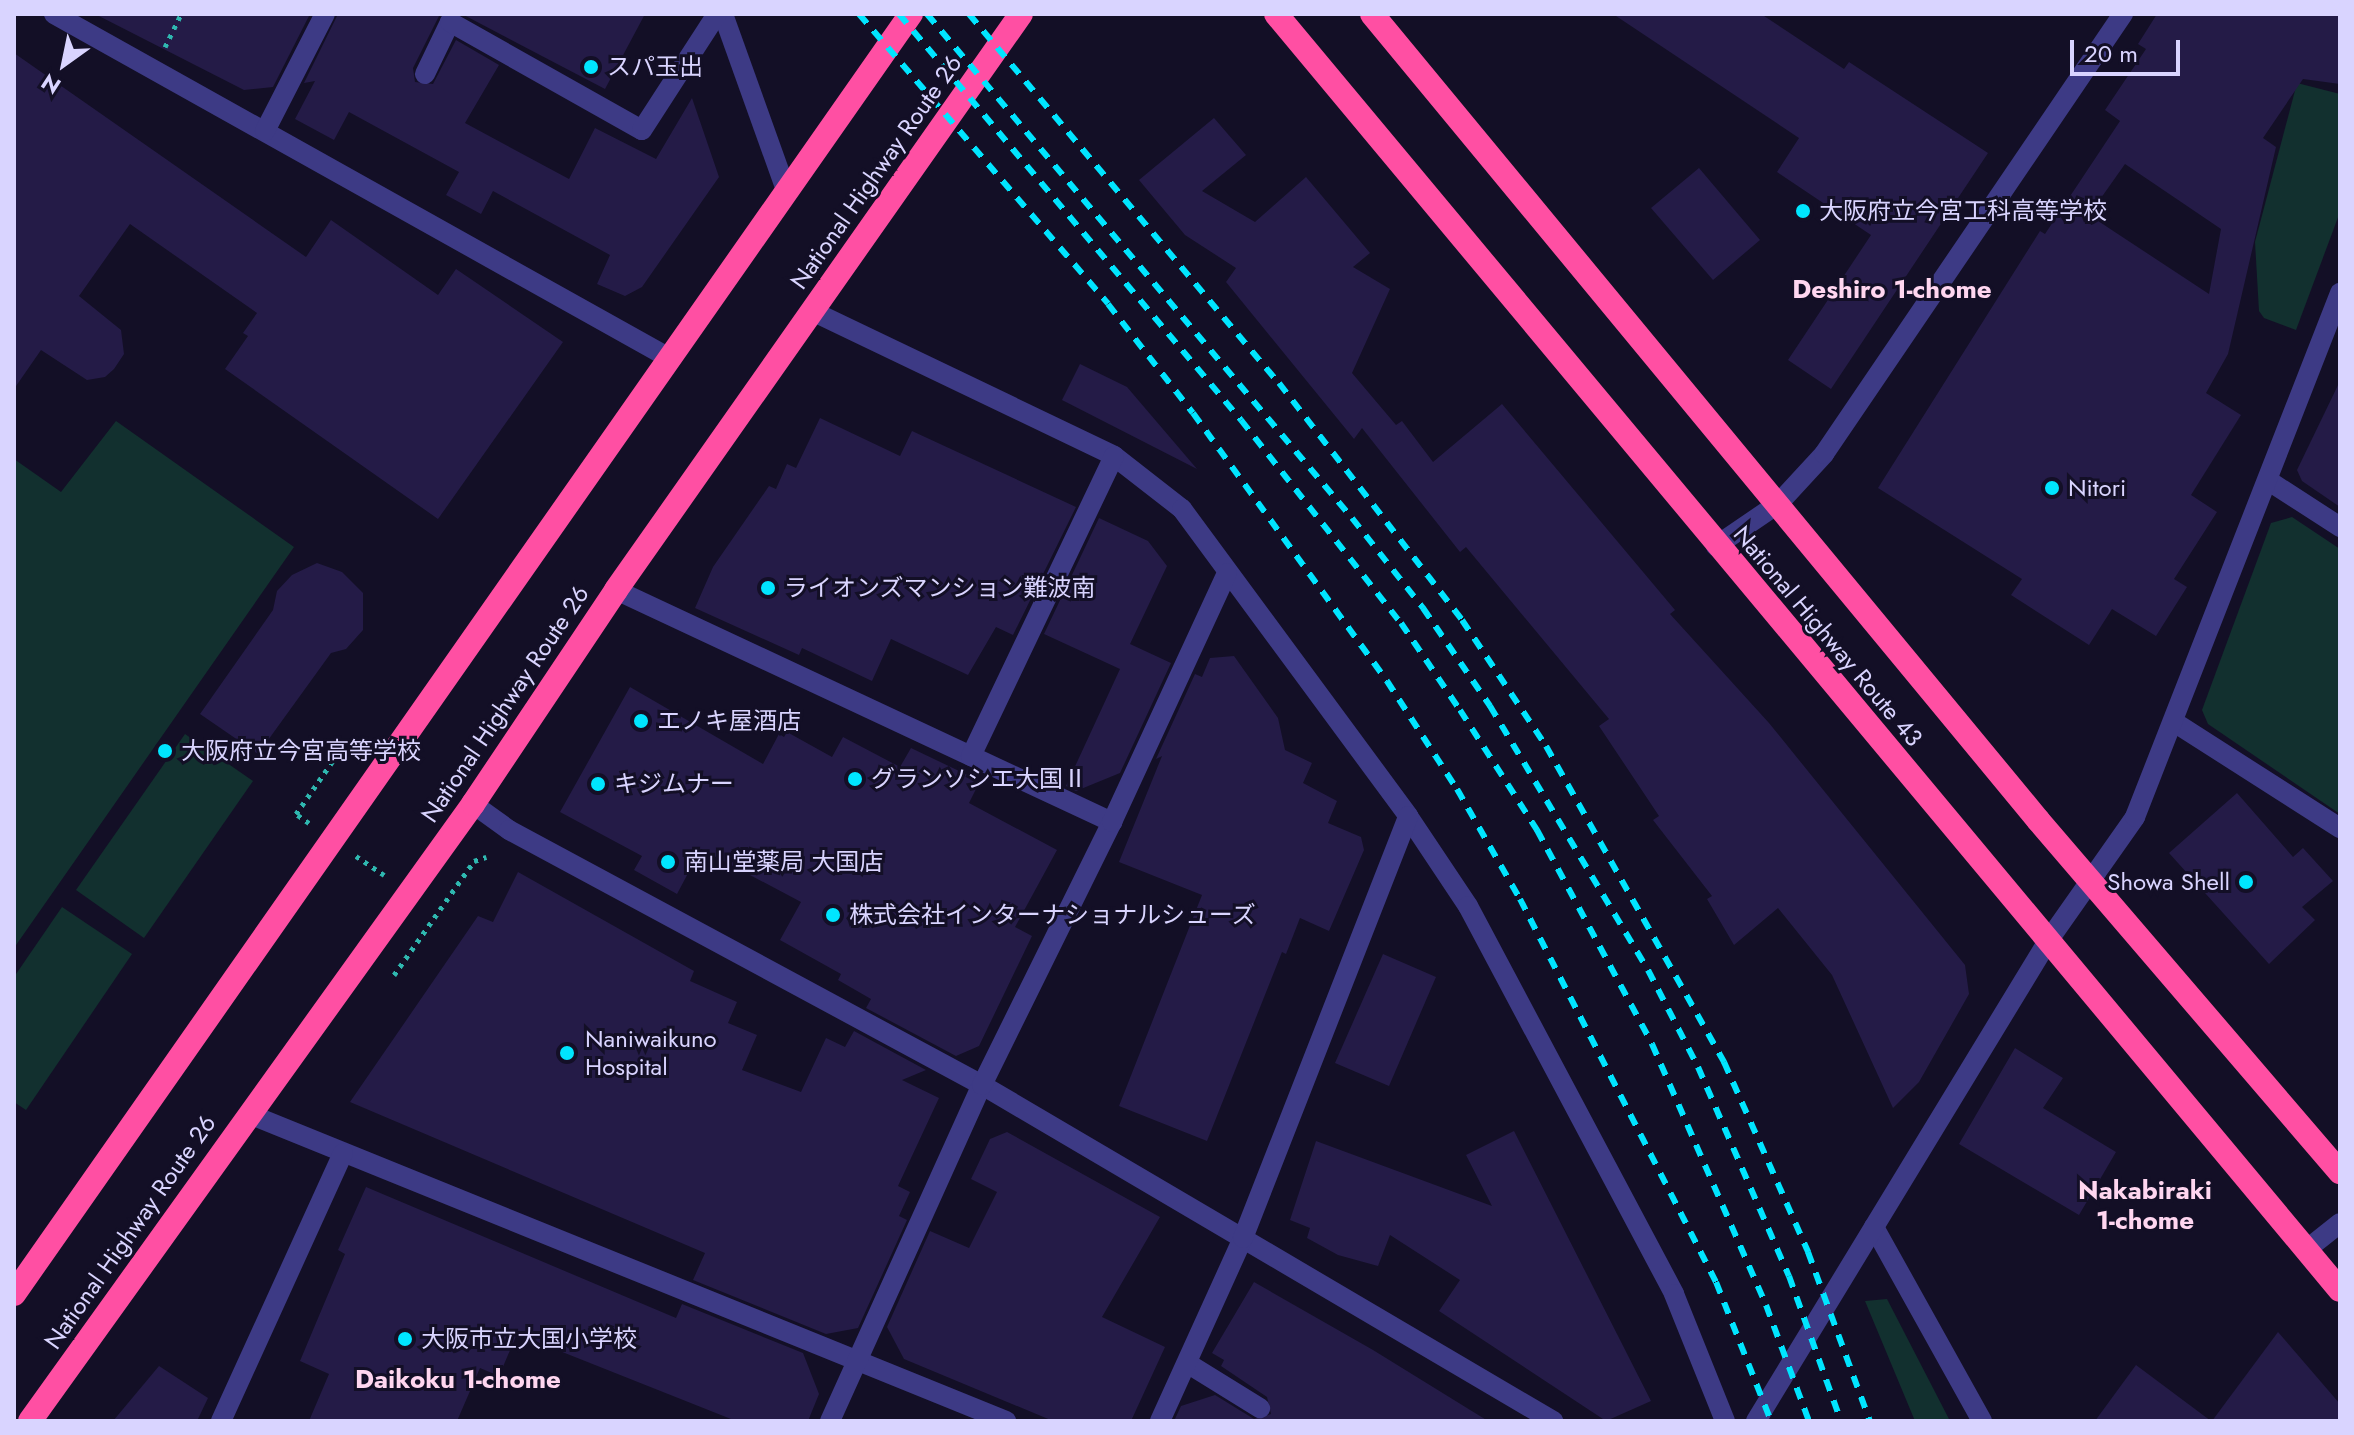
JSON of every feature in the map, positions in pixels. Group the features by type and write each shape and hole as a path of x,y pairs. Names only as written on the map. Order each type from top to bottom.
{"highway":[{"path":"14,1294 911,14"},
{"name":"National Highway Route 26","path":"30,1421 473,804 616,590 1021,14"},
{"name":"National Highway Route 43","path":"1276,14 1716,546 2340,1290"},
{"name":"National Highway Route 43","path":"1372,14 2092,882 2340,1172"}],"street":[{"path":"54,14 671,359"},
{"path":"265,131 325,14"},
{"path":"425,74 450,22 642,130 720,14"},
{"path":"720,14 787,193"},
{"path":"1716,546 1779,503 1824,454 2123,14"},
{"path":"1756,1421 2048,941 2135,817 2340,293"},
{"path":"812,311 1114,456 1182,509 1408,816 1468,906 1674,1294 1725,1421"},
{"path":"971,756 1114,456"},
{"path":"2269,481 2340,527"},
{"path":"830,1421 982,1085 1112,822 1227,573"},
{"path":"616,590 1112,822"},
{"path":"2174,722 2340,828"},
{"path":"473,804 509,830 982,1085 1553,1421"},
{"path":"1160,1421 1243,1238 1408,816"},
{"path":"249,1114 1006,1421"},
{"path":"221,1421 343,1153"},
{"path":"2306,1250 2340,1223"},
{"path":"1874,1227 1982,1421"},
{"path":"1187,1363 1260,1408"}],"path":[{"path":"322,832 296,814 339,752"},
{"path":"347,850 386,877"},
{"path":"394,975 474,861 486,857"},
{"path":"424,904 437,913"}],"green space":[{"path":"2297,83 2340,94 2340,212 2296,330 2264,318 2259,311 2255,242"},
{"path":"116,421 294,547 14,948 14,459 61,492"},
{"path":"2292,517 2340,549 2340,814 2208,724 2202,710 2271,523"},
{"path":"185,734 253,781 144,938 76,890"},
{"path":"62,907 132,954 26,1110 14,1102 14,977"},
{"path":"1887,1299 1950,1421 1915,1421 1865,1301"}],"building":[{"path":"95,14 310,14 273,87 244,90"},
{"path":"338,14 440,14 413,68 415,82 433,84 456,40 499,65 465,123 569,179 595,128 656,159 692,98 719,177 642,287 625,296 597,284 610,255 493,191 481,214 446,195 459,172 349,112 334,140 295,119 315,81 304,83"},
{"name":"スパ玉出","path":"462,14 645,14 605,89"},
{"path":"1613,14 1761,14 1844,69 1849,62 1988,153 1831,389 1788,360 1871,235 1777,172 1799,138"},
{"path":"2157,14 2340,14 2340,84 2303,79 2263,138 2276,147 2228,354 2206,393 2241,415 2191,495 2217,512 2174,579 2187,587 2156,636 2112,609 2089,645 2011,595 2022,579 1878,488 2040,231 2045,234 2120,121 2105,110 2146,49 2138,44","holes":["2125,164 2221,229 2209,294 2089,215"]},
{"path":"14,53 306,257 331,220 438,295 456,269 563,342 438,519 225,369 248,336 243,333 257,313 130,224 79,296 121,330 124,354 114,369 105,377 87,380 41,350 14,389"},
{"path":"1214,118 1246,155 1202,191 1255,222 1306,177 1370,253 1353,267 1390,289 1352,373 1396,425 1402,421 1433,462 1502,404 1675,610 1670,614 1769,723 1965,965 1969,994 1919,1082 1893,1108 1832,975 1778,908 1734,945 1707,899 1712,896 1653,820 1659,816 1599,726 1609,719 1466,547 1460,552 1362,428 1354,439 1226,282 1236,268 1185,235 1139,180"},
{"path":"1699,168 1760,240 1713,280 1651,208"},
{"path":"1080,364 1127,387 1197,469 1062,400"},
{"path":"2340,381 2340,507 2302,481 2297,470"},
{"path":"820,418 900,456 912,431 1076,507 1013,635 996,627 968,675 891,639 872,681 802,648 799,655 695,608 713,567 769,486 776,489 787,464 796,468"},
{"path":"1099,518 1148,541 1167,566 1130,644 1171,663 1120,773 1076,791 1066,786 1120,669 1044,634"},
{"path":"317,563 342,572 363,593 363,630 346,649 331,653 258,754 200,714 273,610 277,591 292,575"},
{"path":"1234,656 1278,718 1285,750 1312,763 1303,783 1337,801 1328,823 1361,837 1364,850 1329,931 1300,918 1286,954 1282,952 1207,1141 1119,1106 1202,895 1119,862 1162,756 1156,759 1195,674 1202,677 1210,658"},
{"path":"630,687 763,764 779,734 784,737 787,732 832,757 843,737 900,767 911,748 980,781 969,803 1057,850 1015,927 1032,936 979,1046 956,1056 866,1008 871,999 838,980 841,974 780,940 801,902 701,849 677,894 634,870 642,856 560,812"},
{"path":"2237,793 2293,857 2303,848 2333,881 2302,907 2315,920 2269,964 2169,853"},
{"path":"518,872 694,971 690,981 737,1002 728,1023 757,1035 742,1070 801,1092 826,1038 845,1047 854,1031 926,1070 902,1080 939,1098 898,1186 910,1192 899,1216 907,1220 858,1328 826,1334 693,1280 705,1253 350,1102 478,916 493,922"},
{"path":"1383,954 1436,977 1389,1086 1335,1063"},
{"path":"2015,1048 2063,1078 2043,1108 2116,1152 2079,1215 1959,1144"},
{"path":"1514,1131 1651,1401 1606,1421 1439,1311 1460,1280 1390,1235 1378,1266 1338,1255 1307,1238 1310,1228 1290,1220 1316,1141 1492,1206 1466,1155"},
{"path":"1007,1132 1160,1217 1102,1317 1165,1347 1131,1421 1053,1421 904,1359 887,1327 930,1231 969,1248 997,1192 971,1179 990,1139"},
{"path":"366,1187 676,1318 682,1304 803,1353 819,1394 808,1421 736,1421 517,1334 499,1376 480,1368 457,1421 309,1421 329,1374 300,1361 345,1254 338,1250"},
{"path":"1254,1282 1488,1421 1174,1421 1181,1406 1215,1395 1254,1419 1271,1414 1267,1397 1221,1366 1224,1360 1212,1353"},
{"path":"2278,1332 2340,1404 2340,1421 2212,1421"},
{"path":"2136,1365 2211,1421 2095,1421"},
{"path":"159,1366 208,1398 197,1421 113,1421"}],"railway":[{"path":"859,14 1108,304 1193,413 1387,681 1457,789 1520,899 1716,1282 1771,1421"},
{"path":"899,14 1241,420 1401,623 1460,710 1537,830 1652,1044 1766,1305 1809,1421"},
{"path":"927,14 1352,518 1423,608 1490,706 1648,970 1698,1067 1789,1276 1841,1421"},
{"path":"969,14 1279,383 1462,620 1546,746 1724,1062 1808,1252 1870,1421"}],"place":[{"name":"スパ玉出","path":"591,67"},
{"name":"大阪府立今宮工科高等学校","path":"1803,211"},
{"name":"Nitori","path":"2052,488"},
{"name":"ライオンズマンション難波南","path":"768,588"},
{"name":"エノキ屋酒店","path":"641,721"},
{"name":"大阪府立今宮高等学校","path":"165,751"},
{"name":"グランソシエ大国Ⅱ","path":"855,779"},
{"name":"キジムナー","path":"598,784"},
{"name":"南山堂薬局 大国店","path":"668,862"},
{"name":"Showa Shell","path":"2246,882"},
{"name":"株式会社インターナショナルシューズ","path":"833,915"},
{"name":"Naniwaikuno Hospital","path":"567,1053"},
{"name":"大阪市立大国小学校","path":"405,1339"}],"district":[{"name":"Deshiro 1-chome","path":"1892,290"},
{"name":"Nakabiraki 1-chome","path":"2145,1206"},
{"name":"Daikoku 1-chome","path":"458,1380"}]}
